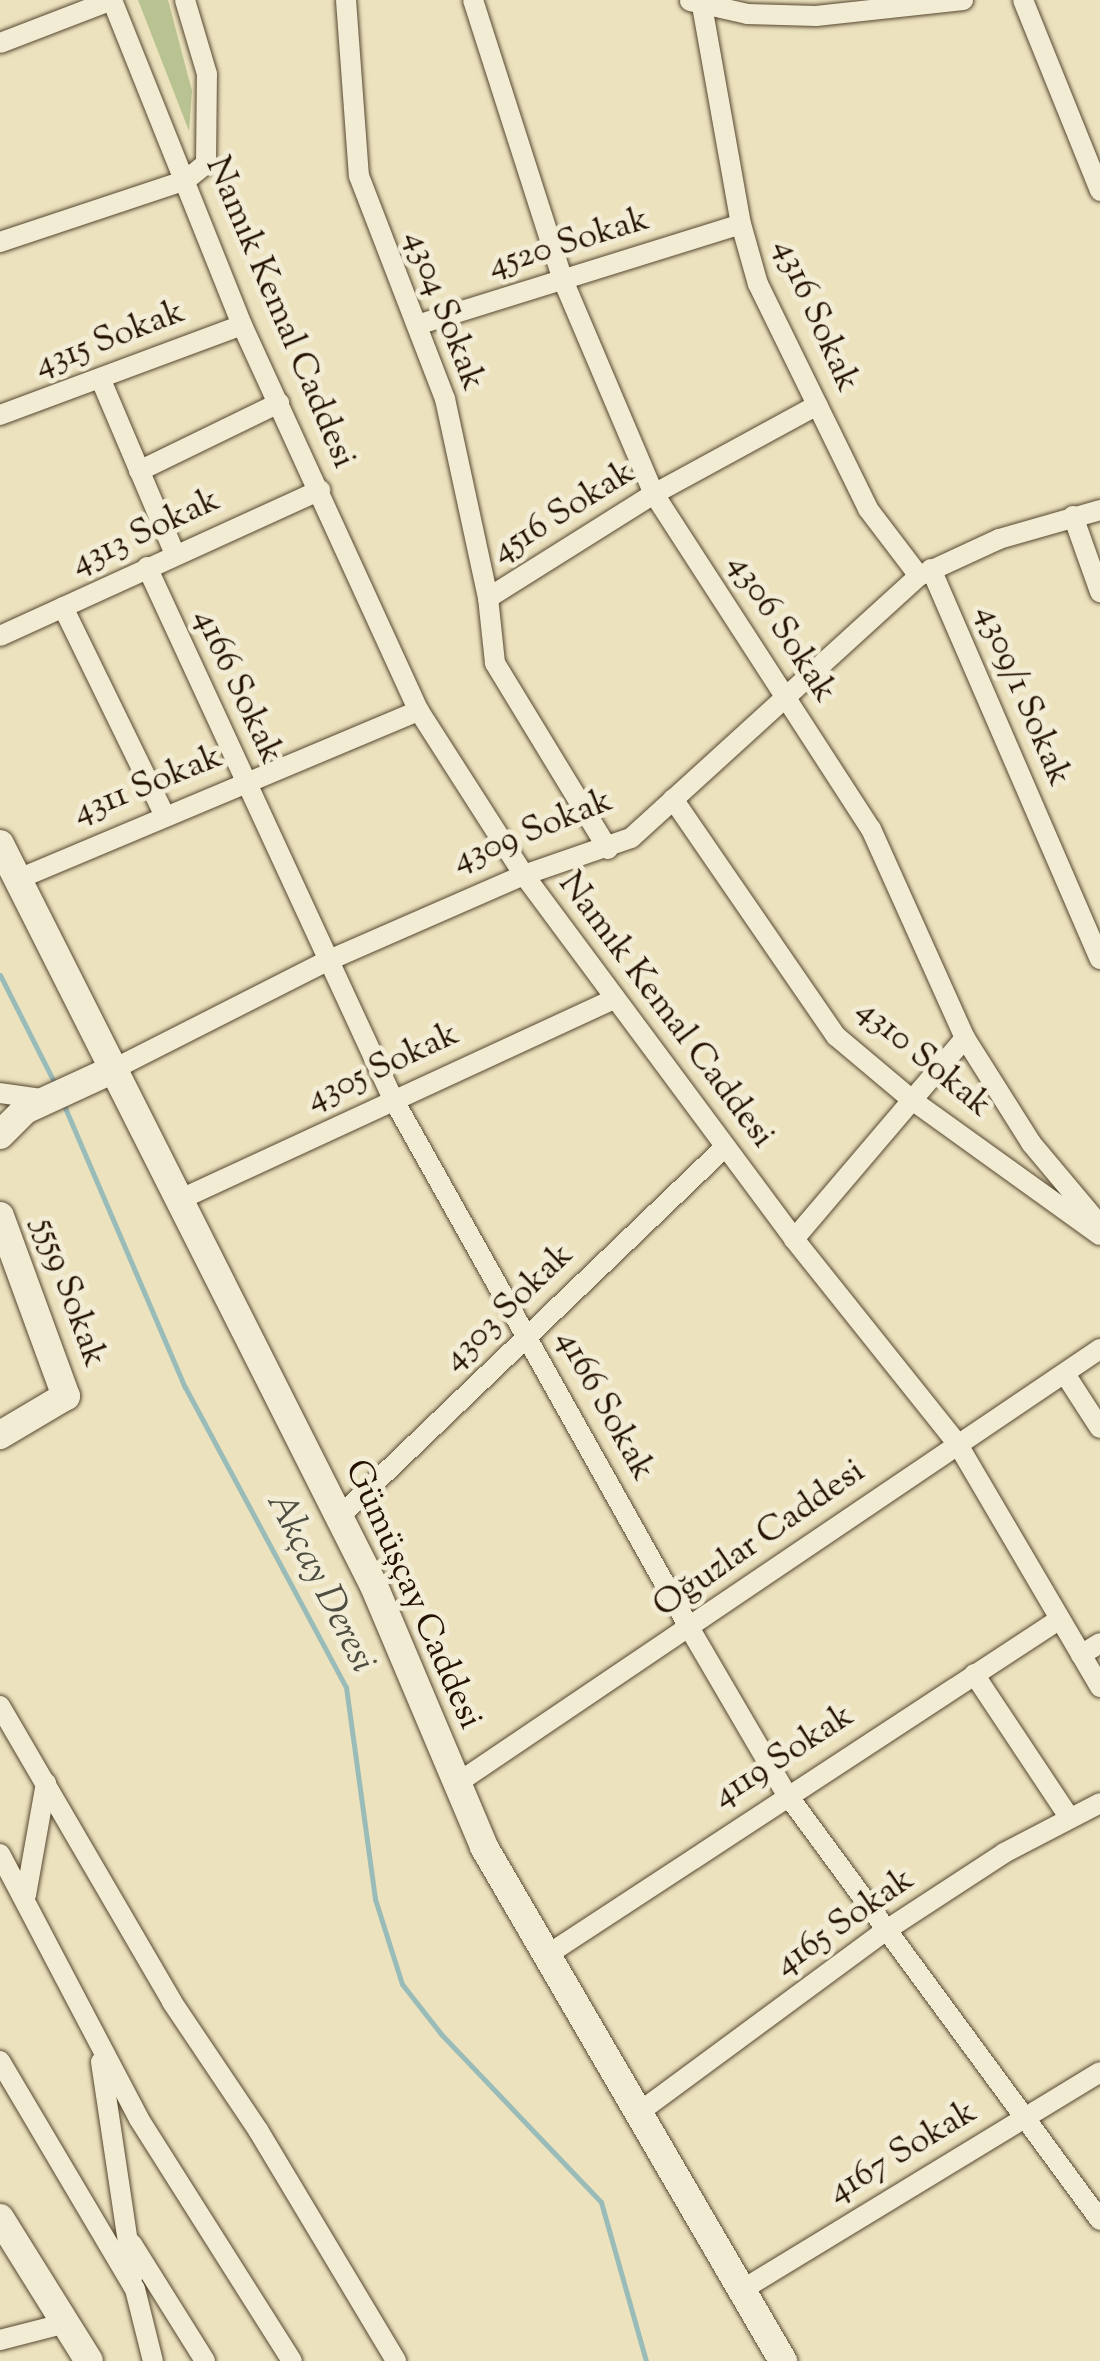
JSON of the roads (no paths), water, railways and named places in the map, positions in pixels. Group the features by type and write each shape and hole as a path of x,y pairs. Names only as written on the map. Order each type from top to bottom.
{"street":[{"path":"0,43 112,0"},
{"name":"Namık Kemal Caddesi","path":"112,0 242,325 419,712 524,875 794,1239 957,1443 1100,1687"},
{"path":"0,242 186,180 206,164 211,133 207,74 185,0"},
{"name":"4304 Sokak","path":"346,0 346,47 359,176 417,325 468,483 488,598"},
{"name":"4306 Sokak","path":"473,0 562,280 654,494 871,828 964,1038"},
{"path":"697,2 814,8 963,0"},
{"path":"1023,0 1100,191"},
{"name":"4316 Sokak","path":"697,2 741,224 758,284 868,509 926,572"},
{"name":"4520 Sokak","path":"417,325 741,224"},
{"name":"4315 Sokak","path":"0,415 242,325"},
{"path":"101,380 175,554"},
{"path":"140,471 279,403"},
{"name":"4516 Sokak","path":"608,849 495,663 488,598 654,494 817,405"},
{"name":"4313 Sokak","path":"0,636 320,490"},
{"name":"4309 Sokak","path":"0,1135 17,1116 49,1098 327,961 524,875 631,838 926,572 1073,516 1100,510"},
{"path":"1073,516 1100,592"},
{"name":"4166 Sokak","path":"146,567 392,1097 690,1628 786,1793 1100,2220"},
{"name":"4309/1 Sokak","path":"926,572 1100,959"},
{"path":"63,607 164,814"},
{"name":"4311 Sokak","path":"16,880 164,814 419,712"},
{"name":"4310 Sokak","path":"673,799 836,1036 912,1100 1100,1235"},
{"name":"Gümüşçay Caddesi","path":"0,844 339,1517 456,1784 547,1956 783,2361"},
{"name":"4305 Sokak","path":"180,1200 392,1097 615,998"},
{"path":"794,1239 964,1038"},
{"name":"4310 Sokak","path":"964,1038 1031,1143 1100,1226"},
{"name":"4309 Sokak","path":"0,1094 49,1098"},
{"name":"4303 Sokak","path":"339,1517 725,1147"},
{"name":"5559 Sokak","path":"0,1216 66,1396 0,1434"},
{"name":"Oğuzlar Caddesi","path":"456,1784 1100,1349"},
{"path":"1064,1374 1100,1428"},
{"name":"4119 Sokak","path":"547,1956 786,1793 1060,1619"},
{"path":"1081,1654 1100,1643"},
{"path":"974,1674 1069,1817"},
{"path":"0,1706 172,2002 258,2130 396,2361"},
{"path":"26,1895 46,1784"},
{"name":"4165 Sokak","path":"638,2113 886,1931 1069,1817 1100,1803"},
{"path":"0,1854 26,1895 99,2046 292,2361"},
{"path":"99,2046 135,2289 153,2361"},
{"path":"0,2061 135,2289"},
{"name":"4167 Sokak","path":"740,2290 1100,2072"},
{"path":"0,2218 89,2361"},
{"path":"127,2235 205,2361"},
{"path":"0,2340 66,2323"}],"waterway":[{"name":"Akçay Deresi","path":"0,975 55,1084"},
{"name":"Akçay Deresi","path":"63,1103 185,1387 346,1687 375,1899 402,1984 441,2034 601,2202 646,2361"}]}
